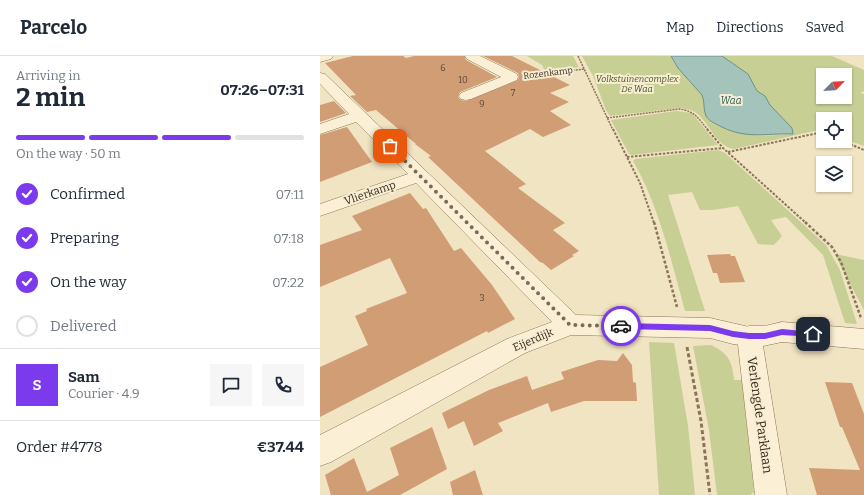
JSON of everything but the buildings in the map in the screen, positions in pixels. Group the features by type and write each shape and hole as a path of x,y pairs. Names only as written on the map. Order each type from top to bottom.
{"street":[{"path":"320,58 327,56"},
{"name":"Rozenkamp","path":"471,56 512,77"},
{"name":"Rozenkamp","path":"466,96 512,77"},
{"path":"320,78 570,325"},
{"path":"320,129 360,116"},
{"name":"Vlierkamp","path":"320,210 420,176"},
{"name":"Eijerdijk","path":"320,450 516,346 570,325 710,328 733,334 749,336 765,336 782,332 863,329"},
{"name":"Verlengde Parklaan","path":"749,336 771,495"}],"path":[{"path":"578,56 606,118 640,184 659,237 682,327 701,420 710,495"},
{"name":"Rozenkamp","path":"512,77 585,69"},
{"path":"606,118 676,110 689,110 695,114 723,148 832,247 842,262 863,329"},
{"path":"728,152 816,133"},
{"path":"852,145 864,150"},
{"path":"627,157 723,148"}],"green space":[{"path":"527,56 573,56 579,67 545,71 542,65"},
{"path":"582,56 671,56 678,68 702,95 705,114 711,121 736,132 755,135 793,134 792,128 770,105 765,96 757,91 748,74 722,56 832,56 864,70 864,91 860,93 864,94 864,146 852,142 852,112 816,112 816,131 734,149 727,147 716,138 703,119 698,114 690,110 680,108 610,116 606,110 593,76"},
{"name":"Volkstuinencomplex De Waa","path":"676,111 692,113 718,145 632,155 629,154 611,120"},
{"path":"718,150 725,153 826,245 840,270 857,324 845,323 823,255 786,217 771,220 782,236 774,245 758,244 738,206 713,210 700,210 692,192 668,195 705,311 685,311 664,234 650,196 633,161 635,159"},
{"path":"835,254 864,260 864,310 837,259"},
{"path":"649,342 674,343 688,426 695,495 659,495"},
{"path":"711,345 726,355 731,363 734,380 742,380 754,492 750,495 717,495 709,430 693,346"}],"water":[{"name":"Waa","path":"671,56 722,56 748,74 757,91 765,96 770,105 792,128 793,134 755,135 737,133 711,121 705,114 702,95 678,68"}],"way so far":[{"path":"390,146 570,325 621,326"}],"route":[{"path":"621,326 710,328 733,334 749,336 765,336 782,332 813,334"}]}
